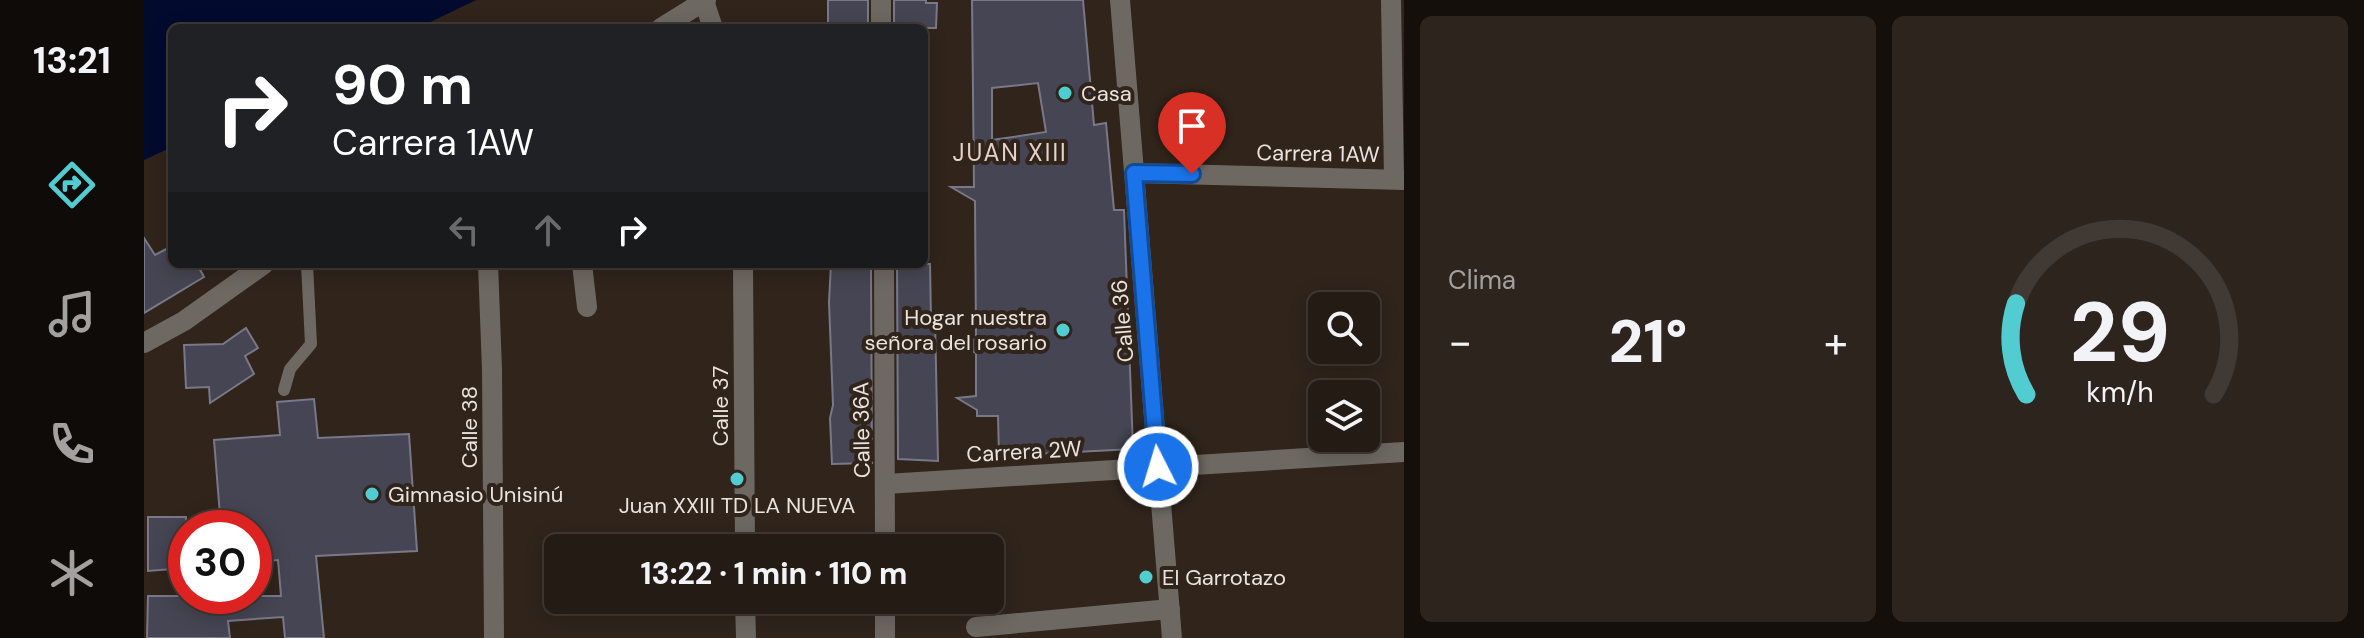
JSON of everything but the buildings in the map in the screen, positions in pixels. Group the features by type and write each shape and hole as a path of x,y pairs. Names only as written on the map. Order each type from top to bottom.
{"street":[{"path":"881,0 881,24"},
{"name":"Calle 36","path":"1120,0 1172,638"},
{"path":"1391,0 1399,180"},
{"path":"668,24 705,1 712,24"},
{"name":"Carrera 1AW","path":"1134,173 1399,180"},
{"path":"144,343 184,321 258,268"},
{"name":"Calle 38","path":"488,268 494,638"},
{"path":"582,268 587,307"},
{"name":"Calle 37","path":"743,268 745,534"},
{"name":"Calle 36A","path":"884,268 885,534"},
{"name":"Carrera 2W","path":"886,484 1404,452"},
{"path":"976,627 1170,609"},
{"path":"745,614 746,638"},
{"path":"885,614 885,638"}],"lane":[{"path":"284,390 290,369 311,344 307,268"}],"water":[{"path":"144,0 476,0 426,24 168,24 168,149 144,160"}],"place":[{"name":"Casa","path":"1065,93"},
{"name":"Hogar nuestra señora del rosario","path":"1063,330"},
{"name":"Juan XXIII TD LA NUEVA","path":"737,479"},
{"name":"Gimnasio Unisinú","path":"372,494"},
{"name":"El Garrotazo","path":"1146,577"}],"district":[{"name":"JUAN XIII","path":"1010,153"}],"route":[{"path":"1158,467 1134,173 1192,174"}]}
